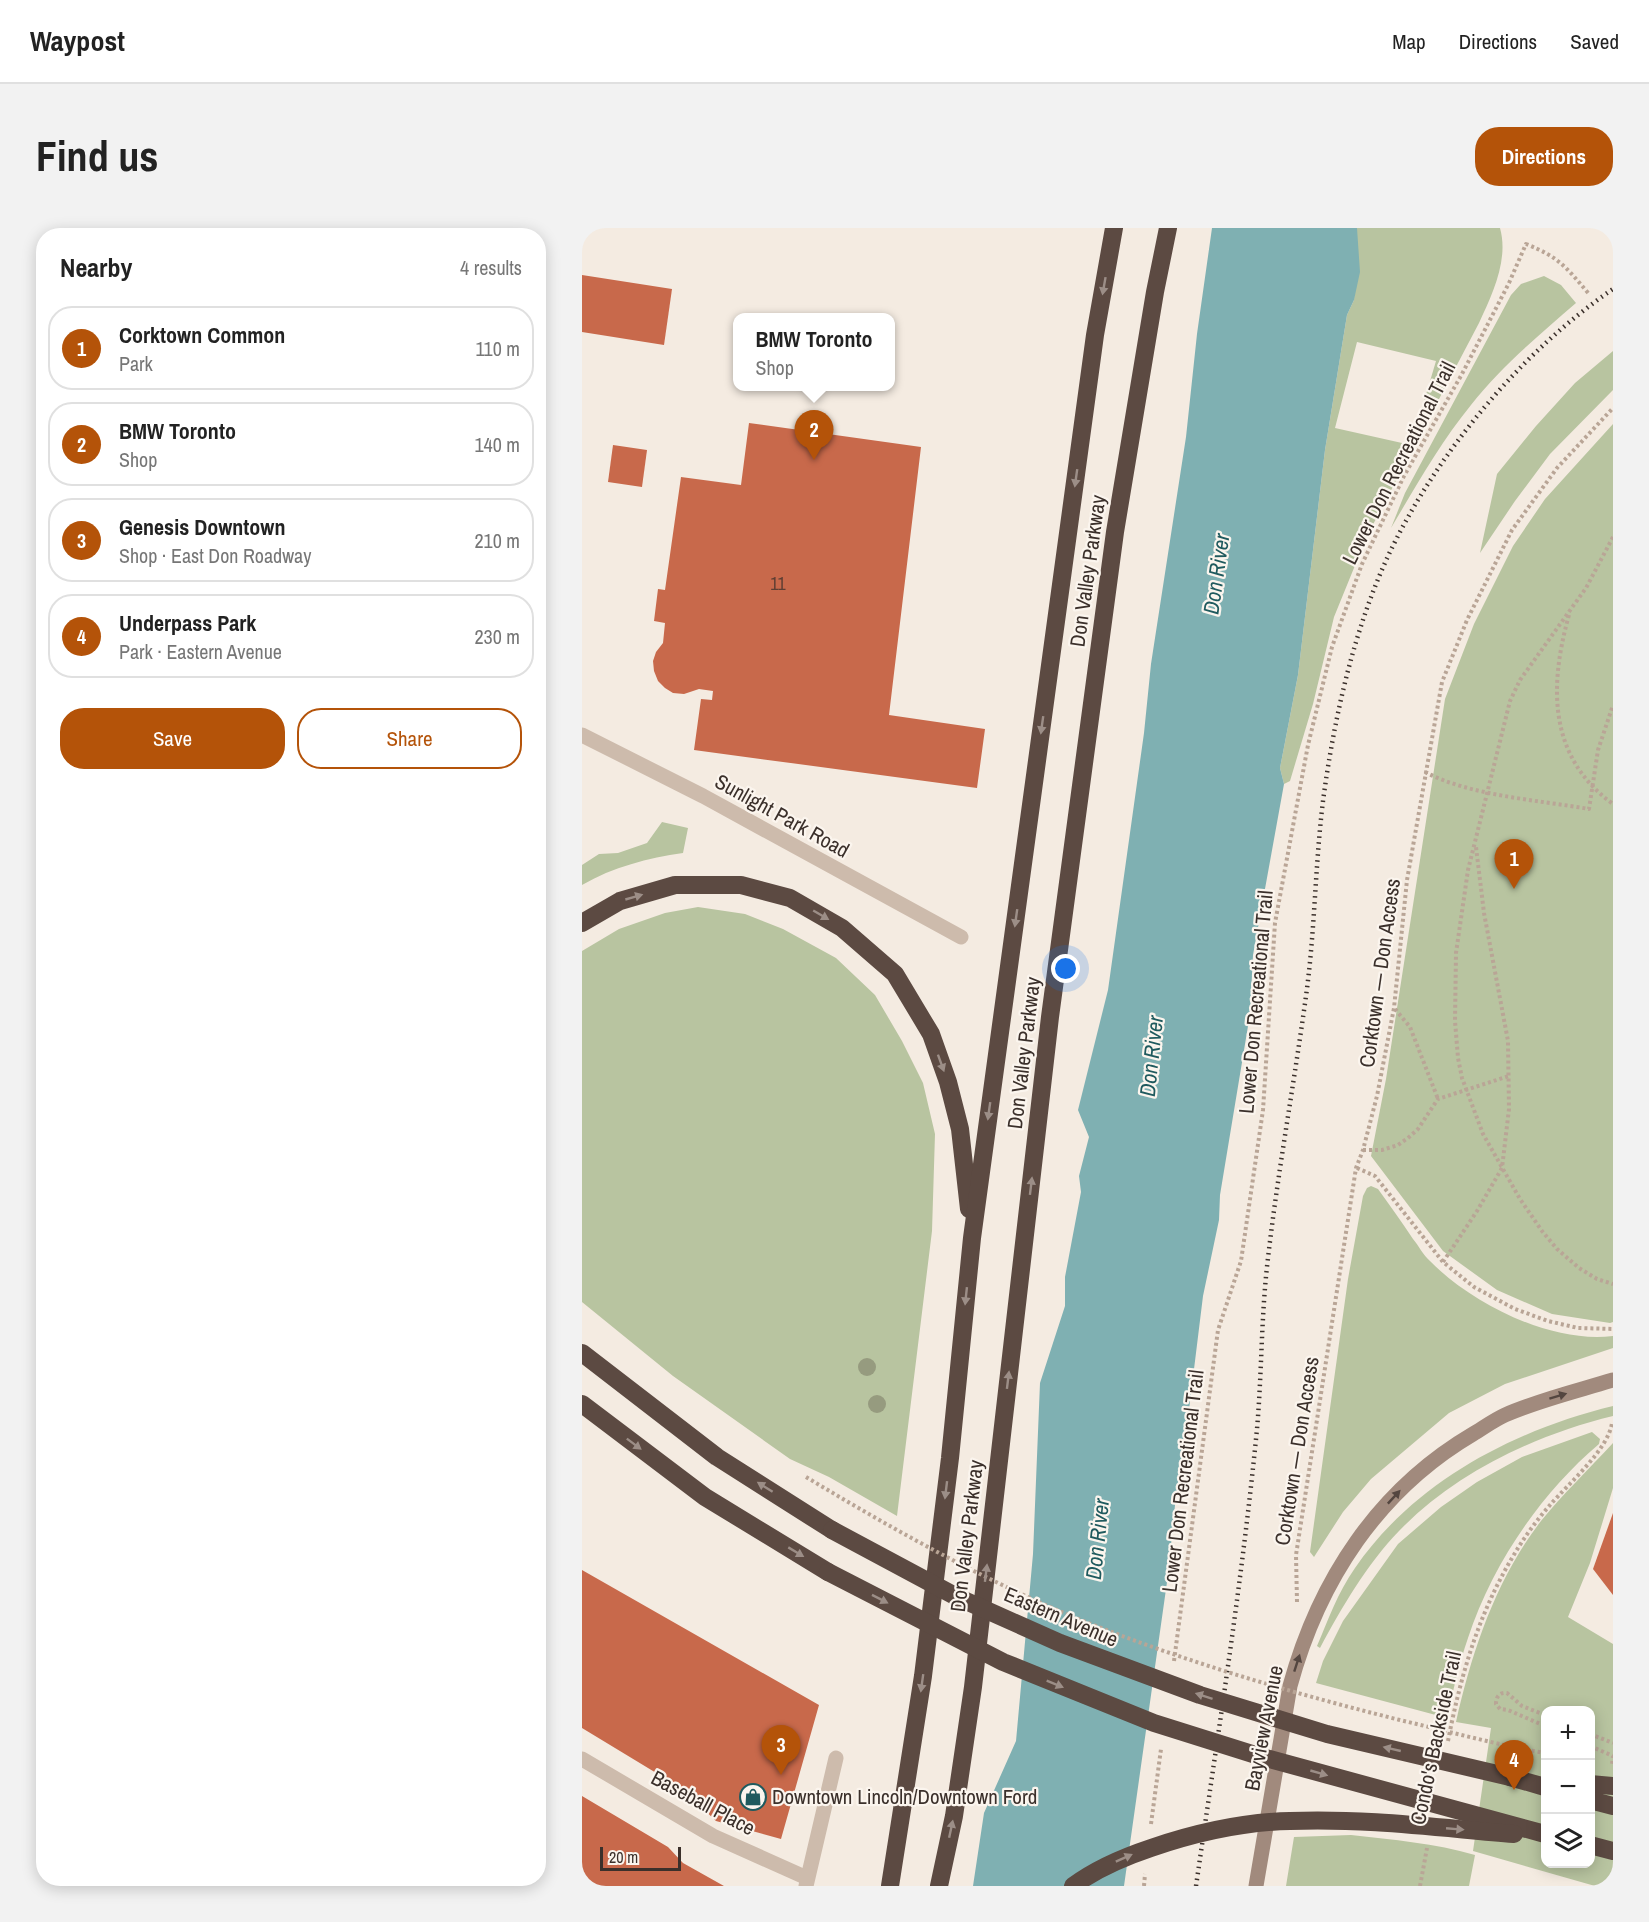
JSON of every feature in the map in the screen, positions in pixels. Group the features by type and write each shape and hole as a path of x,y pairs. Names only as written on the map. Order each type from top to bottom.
{"highway":[{"name":"Don Valley Parkway","path":"890,1886 925,1664 950,1458 972,1238 1095,335 1114,228"},
{"name":"Don Valley Parkway","path":"939,1886 954,1816 973,1687 1050,1017 1112,555 1153,304 1168,228"},
{"path":"582,923 620,901 675,885 741,885 790,898 842,928 895,975 931,1034 948,1082 960,1129 972,1238"},
{"path":"582,1343 609,1374"},
{"name":"Eastern Avenue","path":"582,1353 717,1457 832,1530 957,1597 1049,1639 1189,1691 1326,1734 1541,1786"},
{"path":"582,1404 705,1497 828,1572 1003,1662 1154,1724 1273,1760 1541,1834"},
{"path":"1510,1777 1541,1780"},
{"path":"1595,1784 1613,1786"},
{"path":"1595,1801 1613,1806"},
{"path":"1073,1886 1128,1856 1169,1842 1225,1828 1289,1821 1375,1822 1541,1835"},
{"path":"1595,1846 1613,1851"}],"main road":[{"name":"Bayview Avenue","path":"1256,1886 1290,1686 1297,1661 1331,1580 1363,1531 1397,1493 1450,1447 1503,1416 1549,1399 1613,1380"}],"street":[{"name":"Sunlight Park Road","path":"582,735 703,796 961,937"},
{"path":"806,1882 836,1758"},
{"name":"Baseball Place","path":"582,1759 713,1836 806,1882"}],"path":[{"name":"Lower Don Recreational Trail","path":"1174,1662 1218,1330 1241,1261 1260,1132 1275,923 1308,745 1332,647 1366,554 1404,476 1473,354 1526,244 1550,254 1567,268 1589,294"},
{"name":"Corktown — Don Access","path":"1297,1609 1296,1555 1356,1168 1377,1096 1394,1008 1407,880 1442,682 1467,620 1503,545 1557,468 1613,408"},
{"path":"1613,537 1590,581 1524,673 1513,693 1468,870 1456,953 1458,1063 1483,1134 1520,1199 1557,1249 1585,1272 1613,1284"},
{"path":"1570,611 1562,638 1558,668 1559,720 1569,752 1580,771 1591,786 1613,804"},
{"path":"1425,772 1444,782 1488,792 1589,809 1598,750 1613,705"},
{"path":"1443,1262 1502,1168 1509,1108 1508,1041 1484,913 1475,843"},
{"path":"1394,1008 1410,1027 1438,1099"},
{"path":"1363,1150 1382,1150 1398,1145 1420,1126 1438,1099 1509,1076"},
{"path":"1356,1168 1376,1176 1443,1262 1474,1287 1515,1309 1548,1321 1578,1328 1613,1329"},
{"name":"Condo's Backside Trail","path":"1448,1742 1470,1649 1498,1584 1541,1515 1606,1442 1612,1423"},
{"path":"806,1477 899,1533 992,1580 1071,1616 1159,1649 1237,1676 1334,1704 1541,1752"},
{"path":"1273,1698 1278,1676"},
{"path":"1541,1713 1522,1706 1508,1693 1501,1693 1497,1697 1496,1704 1500,1709 1508,1710 1541,1724"},
{"path":"1595,1736 1613,1743"},
{"path":"1150,1832 1162,1743"},
{"name":"Condo's Backside Trail","path":"1420,1886 1428,1847"},
{"path":"1144,1886 1146,1864"}],"green space":[{"path":"1357,228 1500,228 1501,265 1494,289 1479,323 1367,536 1334,617 1313,704 1290,781 1284,784 1280,768 1298,675 1325,450 1347,315 1354,300","holes":["1357,342 1436,361 1411,445 1335,428"]},
{"path":"1544,276 1561,285 1576,303 1508,364 1471,405 1439,450 1391,528 1405,493 1511,295 1521,284"},
{"path":"1613,351 1613,390 1550,454 1480,553 1497,474 1575,383"},
{"path":"1613,424 1613,1322 1610,1323 1552,1314 1497,1290 1443,1251 1371,1156 1386,1079 1445,699 1474,624 1513,546 1545,499"},
{"path":"662,822 688,828 683,853 631,864 582,885 582,865 599,854 618,853 647,843"},
{"path":"698,907 745,914 783,929 836,958 875,995 923,1083 935,1134 932,1231 897,1516 829,1477 790,1459 673,1376 582,1302 582,951 619,929 665,913"},
{"path":"1371,1186 1378,1189 1428,1259 1468,1292 1514,1318 1539,1327 1589,1337 1613,1336 1613,1348 1505,1384 1449,1413 1371,1479 1343,1512 1314,1557 1310,1552 1348,1279 1363,1196 1367,1188"},
{"path":"1613,1406 1613,1416 1526,1445 1471,1474 1421,1510 1376,1557 1346,1602 1320,1648 1317,1646 1338,1596 1355,1568 1379,1537 1436,1485 1503,1445 1539,1429"},
{"path":"1592,1432 1600,1439 1599,1444 1577,1464 1538,1508 1520,1532 1490,1584 1465,1648 1447,1718 1316,1683 1323,1661 1343,1621 1398,1544 1441,1507 1477,1482 1522,1457"},
{"path":"1613,1443 1613,1488 1590,1563 1568,1617 1613,1644 1613,1886 1595,1886 1473,1851 1491,1728 1456,1722 1478,1642 1499,1591 1525,1543 1567,1491"},
{"path":"1351,1835 1429,1845 1475,1855 1469,1886 1286,1886 1294,1837"}],"water":[{"name":"Don River","path":"1212,228 1357,228 1360,272 1354,300 1347,315 1325,450 1298,675 1280,768 1284,784 1253,955 1250,1014 1220,1195 1219,1220 1203,1296 1168,1575 1124,1886 973,1886 984,1813 1016,1741 1033,1554 1040,1383 1065,1306 1065,1277 1081,1192 1079,1176 1089,1137 1078,1110 1108,990 1144,733 1151,664 1186,437"}],"building":[{"path":"582,275 672,289 664,345 582,332"},
{"path":"749,423 921,447 889,715 985,729 977,788 694,750 701,699 712,700 713,691 699,689 684,694 673,693 658,681 653,661 663,643 665,623 654,621 658,589 665,590 681,477 741,485"},
{"path":"613,445 647,450 642,487 608,482"},
{"path":"1613,1513 1613,1595 1593,1569"},
{"path":"582,1570 819,1705 781,1839 716,1821 681,1788 582,1728"},
{"path":"582,1796 668,1847 683,1863 724,1886 582,1886"}],"railway":[{"path":"1196,1886 1251,1486 1259,1408 1266,1279 1276,1193 1309,972 1323,801 1339,706 1347,674 1365,613 1389,554 1408,516 1431,479 1484,407 1515,374 1546,342 1613,289"}],"place":[{"name":"BMW Toronto","path":"814,460"},
{"name":"Corktown Common","path":"1514,889"},
{"name":"Genesis Downtown","path":"781,1775"},
{"name":"Underpass Park","path":"1514,1790"},
{"name":"Downtown Lincoln/Downtown Ford","path":"753,1797"}]}
